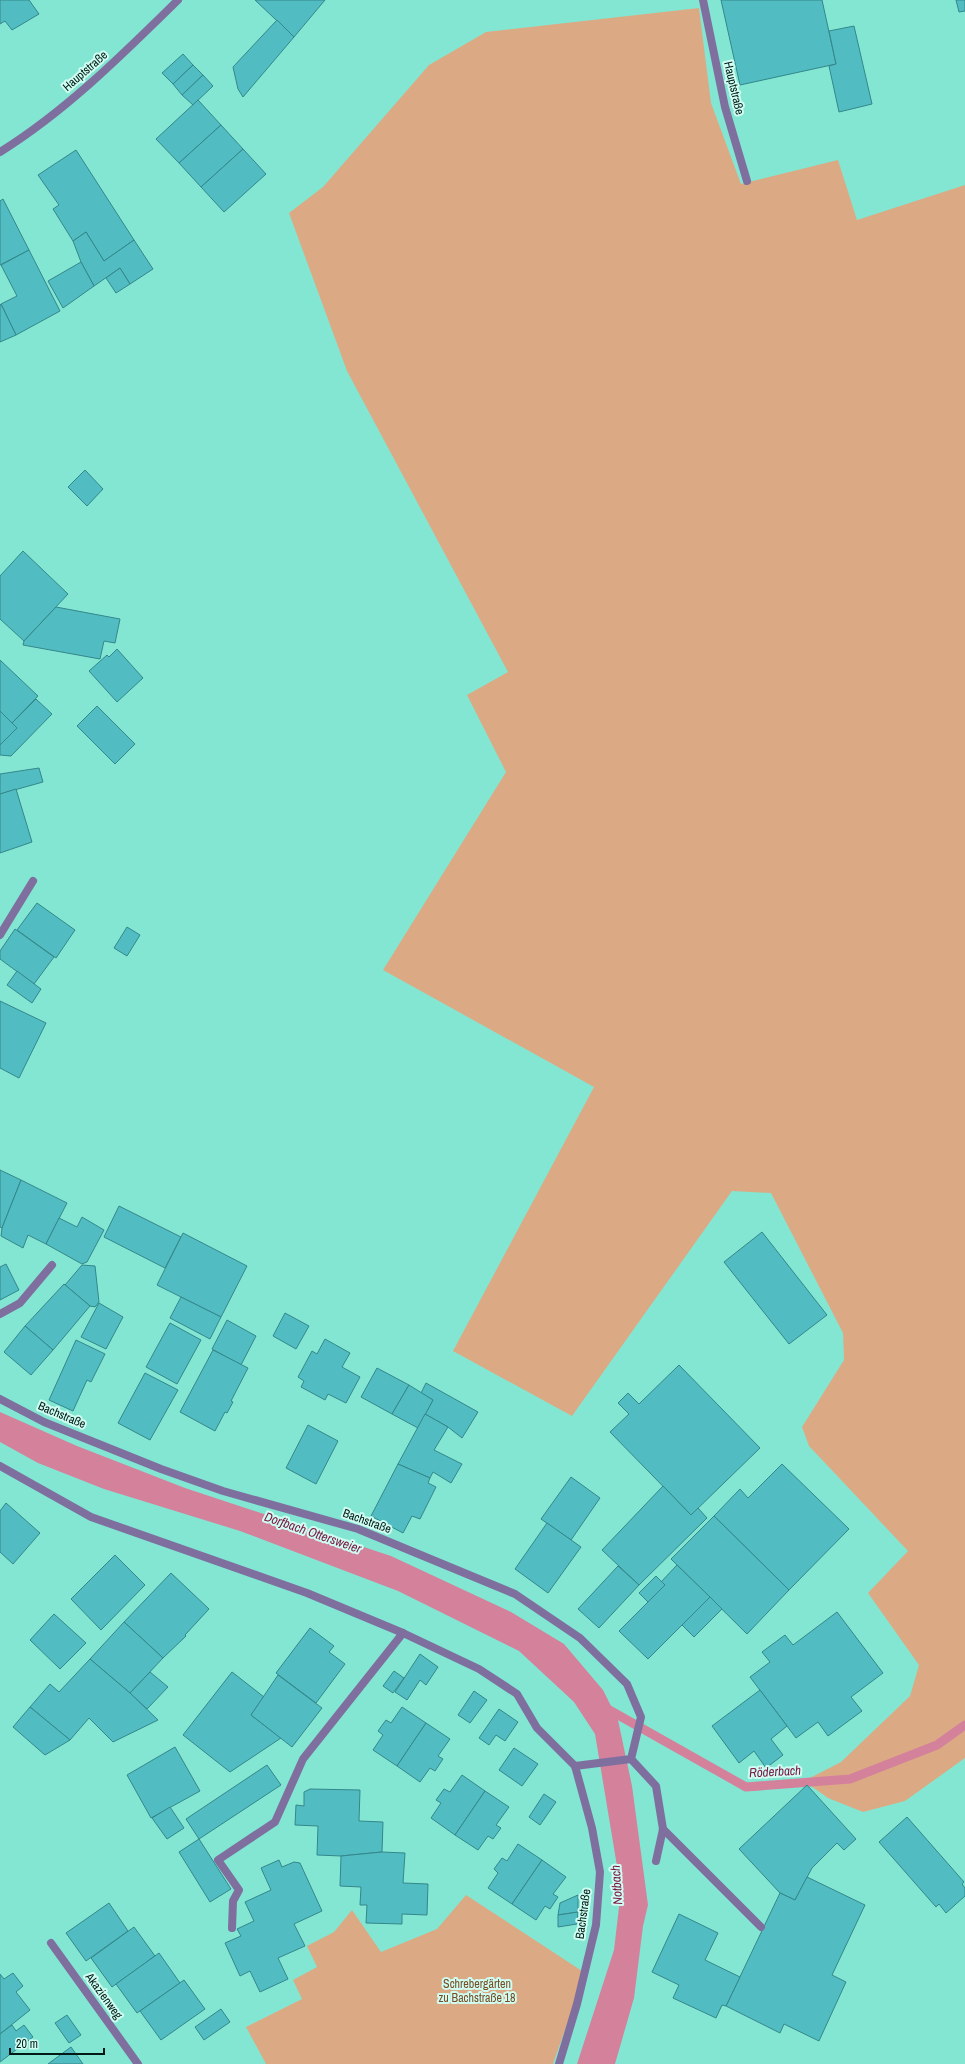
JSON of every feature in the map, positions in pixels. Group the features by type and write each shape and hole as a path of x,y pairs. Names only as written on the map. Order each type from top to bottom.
{"street":[{"name":"Hauptstraße","path":"0,152 44,121 89,83 178,0"},
{"name":"Hauptstraße","path":"703,0 726,107 747,182"},
{"path":"0,935 33,882"},
{"path":"0,1314 20,1303 52,1265"},
{"name":"Bachstraße","path":"0,1399 44,1422 160,1469 223,1491 358,1529 515,1594 580,1638 627,1684 641,1717 631,1759"},
{"name":"Bachstraße","path":"0,1466 91,1517 307,1593 404,1633 479,1669 517,1694 537,1728 575,1766 592,1828 600,1872 596,1925 577,2004 560,2064"},
{"path":"232,1928 233,1901 239,1890 218,1860 275,1822 303,1759 404,1633"},
{"path":"575,1766 631,1759 656,1786 663,1829 656,1861"},
{"path":"663,1829 761,1927"},
{"name":"Akazienweg","path":"51,1943 138,2064"}],"green space":[{"path":"699,8 711,103 741,184 838,160 857,220 965,185 965,1758 905,1801 863,1812 828,1798 804,1781 841,1762 910,1696 919,1665 868,1593 908,1551 809,1446 802,1427 844,1360 843,1333 771,1193 732,1191 572,1416 453,1351 594,1087 383,970 506,772 467,695 508,672 347,371 289,213 323,187 429,65 486,32"},
{"name":"Schrebergärten zu Bachstraße 18","path":"466,1895 585,1973 553,2064 266,2064 246,2027 302,1999 293,1980 317,1967 307,1946 334,1932 352,1910 381,1952 437,1929"}],"water":[{"name":"Dorfbach Ottersweier","path":"0,1412 77,1446 185,1488 391,1556 511,1612 564,1644 603,1690 618,1720 632,1786 648,1905 643,1926 634,1998 615,2064 577,2064 614,1950 621,1890 595,1734 574,1702 519,1651 398,1591 240,1531 104,1489 38,1463 0,1442"}],"building":[{"path":"0,0 29,0 39,14 12,30 5,21 0,24"},
{"path":"255,0 325,0 294,37"},
{"path":"721,0 822,0 836,64 740,85"},
{"path":"956,0 965,0 965,11 959,12"},
{"path":"277,20 294,37 243,97 238,89 233,67"},
{"path":"854,26 872,104 839,112 829,66 836,64 829,31"},
{"path":"183,54 193,65 173,84 162,73"},
{"path":"193,65 203,75 182,95 173,84"},
{"path":"203,75 213,86 193,105 182,95"},
{"path":"198,100 221,125 179,163 156,139"},
{"path":"221,125 243,149 201,187 179,163"},
{"path":"243,149 266,174 224,212 201,187"},
{"path":"76,150 134,240 104,261 86,232 73,241 53,209 59,205 38,175"},
{"path":"3,199 29,250 0,265 0,201"},
{"path":"86,232 104,261 134,240 153,269 130,284 120,268 94,286 81,262 73,241"},
{"path":"29,250 60,311 16,335 1,304 17,296 1,265"},
{"path":"81,262 94,286 63,308 48,281"},
{"path":"120,268 130,284 116,293 106,278"},
{"path":"1,304 16,335 0,342 0,305"},
{"path":"85,470 103,489 87,506 68,487"},
{"path":"23,551 68,594 24,641 0,619 0,576"},
{"path":"56,607 120,619 115,643 104,641 100,659 23,645 24,641"},
{"path":"117,649 143,678 117,702 89,671 107,655 109,657"},
{"path":"0,660 38,696 12,723 0,711"},
{"path":"36,699 52,714 11,756 0,755 0,745 17,728 12,723"},
{"path":"97,706 135,744 115,764 77,726"},
{"path":"0,711 17,728 0,745"},
{"path":"39,768 43,782 0,794 0,774"},
{"path":"16,789 32,842 0,853 0,794"},
{"path":"37,903 75,930 56,958 17,930"},
{"path":"127,927 140,935 127,956 114,948"},
{"path":"15,929 54,957 34,984 0,959 0,951"},
{"path":"17,971 41,989 32,1003 7,985"},
{"path":"0,1001 46,1023 19,1078 0,1068"},
{"path":"0,1170 21,1180 2,1228 0,1227"},
{"path":"21,1180 67,1203 46,1244 28,1235 23,1248 1,1236 2,1228"},
{"path":"119,1206 181,1237 165,1268 104,1237"},
{"path":"82,1217 104,1230 87,1262 82,1264 46,1244 59,1218 77,1227"},
{"path":"762,1232 827,1315 789,1344 724,1262"},
{"path":"183,1233 247,1266 221,1317 157,1285"},
{"path":"6,1264 19,1290 0,1300 0,1267"},
{"path":"82,1265 95,1266 99,1302 95,1307 90,1306 65,1285"},
{"path":"64,1284 90,1306 53,1350 25,1326"},
{"path":"181,1297 221,1317 210,1339 170,1318"},
{"path":"99,1303 123,1317 106,1349 81,1337"},
{"path":"285,1313 309,1326 296,1349 273,1336"},
{"path":"227,1320 256,1336 241,1365 212,1349"},
{"path":"170,1323 201,1340 177,1384 146,1367"},
{"path":"25,1326 53,1350 31,1375 4,1352"},
{"path":"325,1339 350,1353 342,1367 360,1377 346,1403 328,1394 325,1400 301,1387 304,1381 298,1377 312,1351 317,1354"},
{"path":"76,1340 105,1354 91,1382 87,1380 73,1411 49,1400"},
{"path":"213,1350 248,1368 231,1401 233,1402 227,1413 225,1412 215,1431 180,1412"},
{"path":"679,1365 760,1448 691,1515 610,1432 629,1414 618,1403 628,1393 639,1404"},
{"path":"377,1368 409,1385 392,1414 361,1397"},
{"path":"145,1373 178,1390 150,1440 118,1423"},
{"path":"426,1383 478,1412 462,1438 448,1427 425,1414 433,1400 421,1393"},
{"path":"409,1385 433,1400 418,1428 392,1414"},
{"path":"425,1414 448,1427 434,1450 462,1464 451,1483 433,1472 430,1478 398,1464"},
{"path":"308,1425 338,1441 316,1484 286,1468"},
{"path":"398,1464 430,1478 428,1483 436,1487 420,1519 412,1516 403,1533 371,1516"},
{"path":"782,1464 849,1529 789,1590 714,1516 740,1489 748,1498"},
{"path":"571,1477 600,1498 571,1540 541,1519"},
{"path":"663,1486 691,1515 698,1508 707,1518 639,1585 602,1550"},
{"path":"6,1503 40,1533 13,1564 0,1552 0,1511"},
{"path":"714,1516 789,1590 747,1634 671,1559"},
{"path":"547,1523 581,1547 548,1593 515,1569"},
{"path":"115,1555 145,1585 101,1630 71,1599"},
{"path":"677,1565 710,1597 648,1659 619,1631 665,1585 661,1582"},
{"path":"618,1566 639,1585 599,1628 578,1609"},
{"path":"171,1573 209,1609 185,1635 186,1636 163,1658 124,1622"},
{"path":"656,1576 665,1585 648,1602 639,1593"},
{"path":"710,1597 722,1609 694,1637 682,1625"},
{"path":"837,1612 883,1673 851,1697 862,1711 828,1736 818,1722 796,1738 750,1677 770,1662 762,1652 785,1635 793,1645"},
{"path":"54,1614 86,1643 60,1669 30,1640"},
{"path":"124,1622 163,1658 130,1693 90,1659"},
{"path":"310,1628 334,1646 329,1652 345,1664 316,1703 276,1673"},
{"path":"420,1654 438,1667 426,1685 420,1680 407,1700 395,1692"},
{"path":"90,1659 130,1693 158,1720 113,1742 89,1718 70,1740 30,1707 50,1684 59,1692"},
{"path":"394,1671 404,1678 393,1693 383,1686"},
{"path":"150,1672 168,1687 147,1709 130,1693"},
{"path":"232,1672 264,1697 251,1715 281,1738 230,1772 183,1735"},
{"path":"278,1675 322,1708 292,1747 251,1715"},
{"path":"760,1690 787,1726 771,1739 783,1755 766,1768 754,1751 739,1763 712,1726"},
{"path":"474,1691 487,1700 470,1723 458,1715"},
{"path":"30,1707 70,1740 45,1755 13,1727"},
{"path":"402,1707 426,1723 397,1766 373,1750 383,1735 378,1731 386,1720 391,1723"},
{"path":"499,1709 518,1722 505,1741 496,1735 489,1745 479,1738"},
{"path":"426,1723 450,1739 438,1756 443,1759 435,1771 430,1768 420,1782 397,1766"},
{"path":"175,1747 200,1791 151,1818 127,1775"},
{"path":"514,1748 538,1764 522,1786 499,1770"},
{"path":"267,1765 281,1785 199,1839 186,1819"},
{"path":"462,1775 485,1791 455,1835 431,1818 441,1803 436,1800 444,1789 450,1792"},
{"path":"807,1785 856,1839 844,1850 837,1843 812,1868 795,1900 780,1893 739,1849"},
{"path":"310,1789 360,1790 359,1821 383,1822 382,1852 341,1856 317,1855 318,1826 295,1825 296,1805 304,1806 304,1792"},
{"path":"485,1791 509,1807 496,1825 501,1828 493,1839 488,1836 478,1850 455,1835"},
{"path":"544,1794 556,1802 540,1825 529,1817"},
{"path":"170,1807 184,1828 167,1839 152,1818"},
{"path":"907,1817 964,1882 962,1884 965,1888 965,1896 946,1913 939,1904 936,1907 879,1842"},
{"path":"199,1839 231,1889 210,1902 179,1852"},
{"path":"518,1844 542,1860 512,1904 488,1888 498,1873 494,1869 502,1858 507,1861"},
{"path":"382,1852 405,1853 403,1883 428,1884 427,1915 402,1914 402,1924 366,1923 367,1905 360,1905 361,1887 340,1886 341,1856"},
{"path":"279,1860 282,1867 294,1862 300,1863 322,1911 294,1924 305,1946 278,1958 288,1979 260,1992 250,1971 240,1976 225,1943 241,1936 237,1929 254,1921 245,1902 271,1890 261,1868"},
{"path":"542,1860 566,1877 553,1894 558,1897 550,1909 545,1906 536,1920 512,1904"},
{"path":"807,1877 865,1905 832,1975 846,1982 819,2041 784,2024 780,2033 726,2006 780,1893 795,1900"},
{"path":"578,1895 578,1912 558,1915 560,1903"},
{"path":"109,1903 128,1931 86,1961 66,1933"},
{"path":"578,1912 577,1924 558,1927 558,1915"},
{"path":"679,1914 718,1933 705,1960 740,1977 726,2006 722,2005 716,2018 673,1998 679,1985 652,1972"},
{"path":"134,1927 155,1956 112,1987 91,1958"},
{"path":"159,1953 180,1983 137,2013 116,1984"},
{"path":"13,1973 23,1986 16,1992 30,2010 0,2034 0,1974 4,1979"},
{"path":"184,1980 205,2009 161,2040 140,2011"},
{"path":"221,2009 230,2022 204,2040 195,2027"},
{"path":"67,2015 81,2035 69,2043 55,2023"},
{"path":"12,2025 16,2031 24,2025 33,2037 0,2062 0,2034"},
{"path":"71,2047 83,2064 48,2064"}],"waterway":[{"name":"Röderbach","path":"604,1707 746,1787 850,1779 937,1745 965,1725"}],"water label":[{"name":"Notbach","path":"616,1885"}]}
